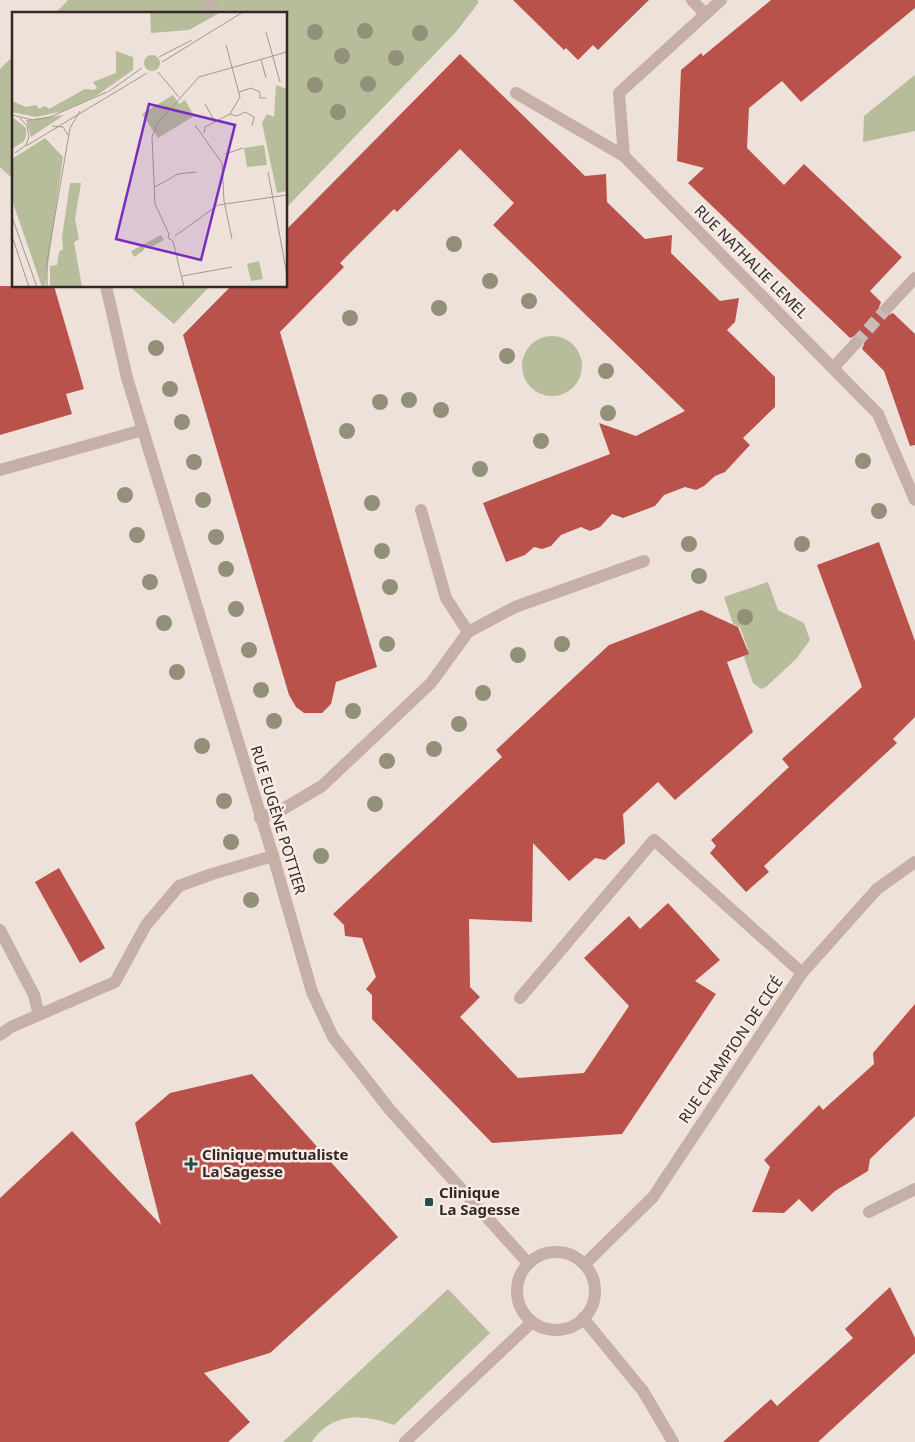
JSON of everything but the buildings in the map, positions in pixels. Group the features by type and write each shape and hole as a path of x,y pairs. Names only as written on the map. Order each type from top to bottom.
{"street":[{"path":"206,12 212,0"},
{"path":"692,0 705,14"},
{"path":"624,156 619,93 721,0"},
{"name":"RUE NATHALIE LEMEL","path":"516,93 624,156 833,368 878,414 915,500"},
{"path":"887,308 915,278"},
{"name":"RUE EUGÈNE POTTIER","path":"106,288 127,378 273,856 312,992 333,1038 390,1110 528,1263"},
{"path":"833,368 856,343"},
{"path":"0,470 143,430"},
{"path":"421,510 446,598 468,632"},
{"path":"260,818 283,809 322,786 431,683 468,632 515,608 644,561"},
{"path":"520,998 654,840 802,973"},
{"path":"0,1035 11,1027 115,982 146,925 179,886 273,856"},
{"name":"RUE CHAMPION DE CICÉ","path":"585,1264 652,1197 802,973 877,889 915,862"},
{"path":"0,930 34,995 39,1015"},
{"path":"869,1212 915,1189"},
{"path":"547,1253 567,1253 585,1264 593,1277 595,1292 592,1306 583,1318 567,1328 548,1329 532,1322 521,1309 516,1293 519,1277 528,1263 547,1253"},
{"path":"583,1318 643,1390 673,1442"},
{"path":"405,1442 532,1322"}],"green space":[{"path":"68,0 477,0 479,2 456,32 288,206 288,12 57,12"},
{"path":"12,57 12,178 0,167 0,69"},
{"path":"915,75 915,131 863,142 864,116"},
{"path":"131,288 208,288 174,324"},
{"path":"552,336 568,341 573,345 577,350 582,366 577,382 573,387 568,391 552,396 536,391 531,387 527,382 522,366 527,350 531,345 536,341"},
{"path":"768,582 778,610 804,623 810,640 796,659 766,687 761,689 753,683 744,657 748,649 740,627 733,624 724,597"},
{"path":"448,1289 490,1333 394,1425 371,1419 349,1418 329,1425 312,1442 283,1442"}],"tunnel":[{"path":"856,343 887,308"}],"place":[{"name":"Clinique mutualiste La Sagesse","path":"191,1164"},
{"name":"Clinique La Sagesse","path":"429,1202"}]}
